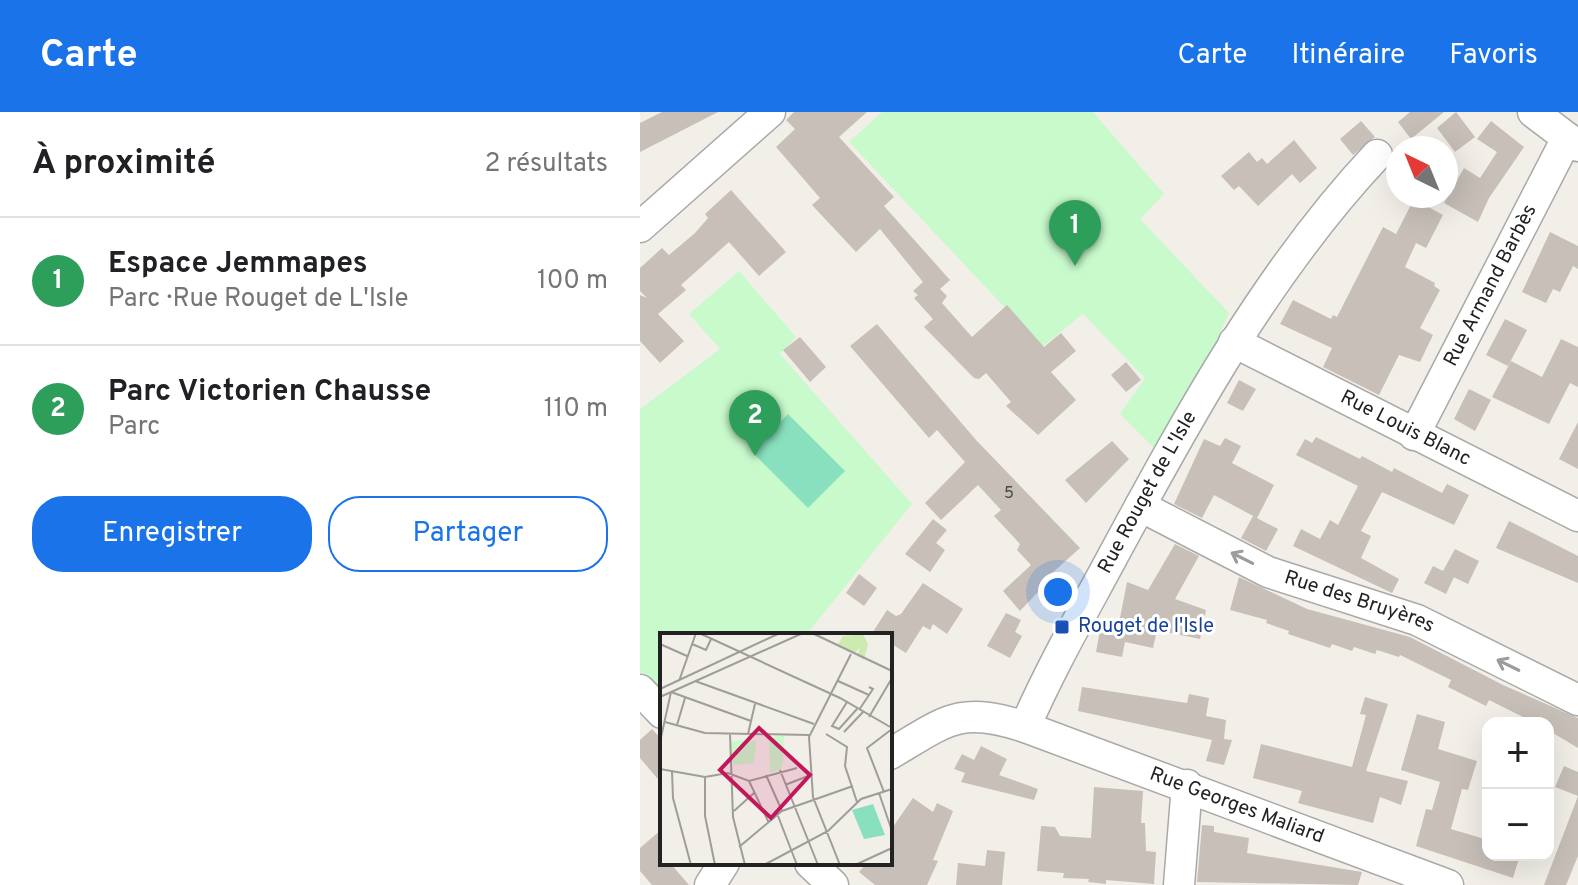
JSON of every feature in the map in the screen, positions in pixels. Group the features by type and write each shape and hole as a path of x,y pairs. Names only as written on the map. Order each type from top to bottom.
{"street":[{"path":"640,227 770,112"},
{"path":"1533,112 1572,142"},
{"name":"Rue Armand Barbès","path":"1414,435 1572,142"},
{"name":"Rue Rouget de L'Isle","path":"1025,727 1045,681 1140,506 1234,342 1340,194 1377,155"},
{"name":"Rue Louis Blanc","path":"1234,342 1578,516"},
{"name":"Rue des Bruyères","path":"1140,506 1268,572 1417,620 1578,700"},
{"path":"640,690 660,711"},
{"path":"892,753 945,722 967,714 995,717 1025,727"},
{"name":"Rue Georges Maliard","path":"1025,727 1187,785 1404,876 1448,885"},
{"path":"1179,885 1187,785"},
{"path":"710,885 723,865"},
{"path":"812,865 833,885"}],"green space":[{"path":"882,112 1093,112 1164,194 1140,219 1229,313 1207,362 1158,452 1120,414 1145,378 1083,314 1042,347 849,142"},
{"path":"739,271 796,337 780,354 912,504 808,633 660,633 660,693 640,671 640,409 720,349 689,314"},
{"path":"788,414 845,471 808,508 751,451"}],"building":[{"path":"662,112 718,112 640,152 640,123"},
{"path":"794,112 867,112 839,137 894,197 884,206 950,280 940,289 947,296 942,303 972,337 1007,305 1044,347 1061,333 1076,351 1051,372 1076,400 1038,435 1006,406 1011,402 986,373 979,379 974,378 924,327 933,319 914,298 918,295 913,291 923,282 880,229 856,252 812,205 820,198 776,147 795,129 786,120"},
{"path":"1410,112 1444,112 1415,136 1409,136 1398,122"},
{"path":"1456,112 1475,137 1458,150 1458,136 1443,136 1437,128"},
{"path":"1361,121 1375,137 1353,155 1340,139"},
{"path":"1491,121 1524,147 1489,198 1478,222 1453,208 1458,208 1458,178 1464,168 1480,178 1497,152 1477,139"},
{"path":"1294,140 1317,168 1300,183 1292,174 1258,206 1239,186 1234,190 1221,176 1249,152 1257,162 1262,158 1267,164"},
{"path":"731,190 786,252 759,276 729,242 681,285 686,290 658,314 684,341 660,363 640,341 640,295 647,298 640,291 640,268 662,248 669,255 695,233 708,218 705,214"},
{"path":"1409,208 1430,208 1443,215 1426,248 1416,243 1405,267 1435,283 1434,286 1440,290 1420,328 1433,335 1420,362 1399,355 1379,395 1323,367 1332,348 1280,324 1293,300 1331,319 1333,315 1337,317 1383,227 1396,234"},
{"path":"1550,232 1578,246 1578,269 1573,266 1560,292 1553,289 1546,303 1522,292"},
{"path":"1505,319 1527,330 1508,366 1486,355"},
{"path":"877,324 976,440 1080,548 1050,575 1052,577 1020,611 1003,591 1031,565 1017,550 1020,544 994,516 1001,510 978,485 941,520 925,503 965,462 937,430 929,438 850,346"},
{"path":"800,337 826,367 810,382 783,350"},
{"path":"1561,339 1578,347 1578,387 1570,383 1549,424 1492,397 1511,361 1542,377"},
{"path":"1126,362 1141,380 1126,392 1111,375"},
{"path":"1239,380 1256,389 1243,411 1227,403"},
{"path":"1469,389 1491,400 1475,431 1454,419"},
{"path":"1578,422 1578,469 1559,459"},
{"path":"1316,437 1392,472 1394,468 1442,493 1447,484 1469,495 1454,525 1382,492 1361,531 1371,536 1361,558 1399,579 1392,593 1293,546 1301,529 1320,539 1330,520 1338,525 1358,486 1296,455 1305,439 1312,443"},
{"path":"1225,438 1241,446 1232,463 1274,485 1257,518 1214,495 1202,518 1174,504 1204,439 1220,446"},
{"path":"1112,441 1129,459 1086,503 1065,480"},
{"path":"1253,516 1278,529 1266,551 1241,538"},
{"path":"933,519 947,530 936,543 945,550 930,572 905,554"},
{"path":"1509,521 1578,556 1578,583 1496,548"},
{"path":"1175,544 1199,556 1175,599 1206,610 1200,639 1157,630 1153,648 1125,642 1122,657 1096,652 1102,620 1119,623 1127,582 1148,590"},
{"path":"1455,549 1479,561 1468,584 1454,577 1446,594 1424,583 1433,566 1443,571"},
{"path":"859,574 877,588 864,606 846,593"},
{"path":"1239,577 1307,609 1410,637 1503,685 1578,718 1578,748 1554,734 1554,717 1523,717 1489,700 1486,706 1448,687 1451,680 1400,655 1377,650 1375,654 1354,647 1352,651 1332,644 1330,648 1288,634 1289,631 1266,623 1267,620 1230,610"},
{"path":"923,583 963,609 947,634 933,624 930,630 923,626 906,653 892,644 892,633 872,633 887,610 896,616 901,614"},
{"path":"1006,613 1021,620 1015,632 1022,636 1010,658 987,646"},
{"path":"1082,687 1187,703 1189,694 1209,698 1206,716 1226,720 1224,739 1232,740 1224,765 1206,761 1212,740 1078,711"},
{"path":"1365,697 1388,704 1366,771 1408,781 1401,805 1380,797 1373,823 1298,803 1302,791 1253,778 1261,744 1352,767 1366,715 1360,714"},
{"path":"1417,714 1445,722 1438,749 1477,761 1468,790 1462,789 1451,829 1482,838 1482,861 1518,861 1513,878 1416,846 1426,809 1432,810 1440,782 1401,770"},
{"path":"652,729 660,738 660,782 640,758 640,740"},
{"path":"981,746 1007,759 999,775 1038,789 1034,800 961,782 965,773 954,769 962,754 974,760"},
{"path":"1564,766 1578,772 1578,796 1555,787"},
{"path":"1094,787 1143,791 1141,823 1145,823 1146,851 1156,852 1154,884 1106,880 1106,884 1088,882 1089,879 1063,878 1064,873 1037,871 1041,826 1055,827 1060,836 1091,838"},
{"path":"1578,796 1578,856 1566,885 1544,885"},
{"path":"913,798 933,812 937,803 953,811 933,860 938,861 927,885 875,885 859,872 865,865 892,865 892,828"},
{"path":"1202,825 1214,826 1214,832 1249,838 1247,853 1362,872 1358,885 1197,882"},
{"path":"660,831 660,865 672,865 689,885 652,885 640,871 640,848"},
{"path":"987,850 1005,852 1002,885 956,885 958,863 985,866"}],"place":[{"name":"Espace Jemmapes","path":"1075,266"},
{"name":"Parc Victorien Chausse","path":"755,456"},
{"name":"Rouget de l'Isle","path":"1062,627"}]}
